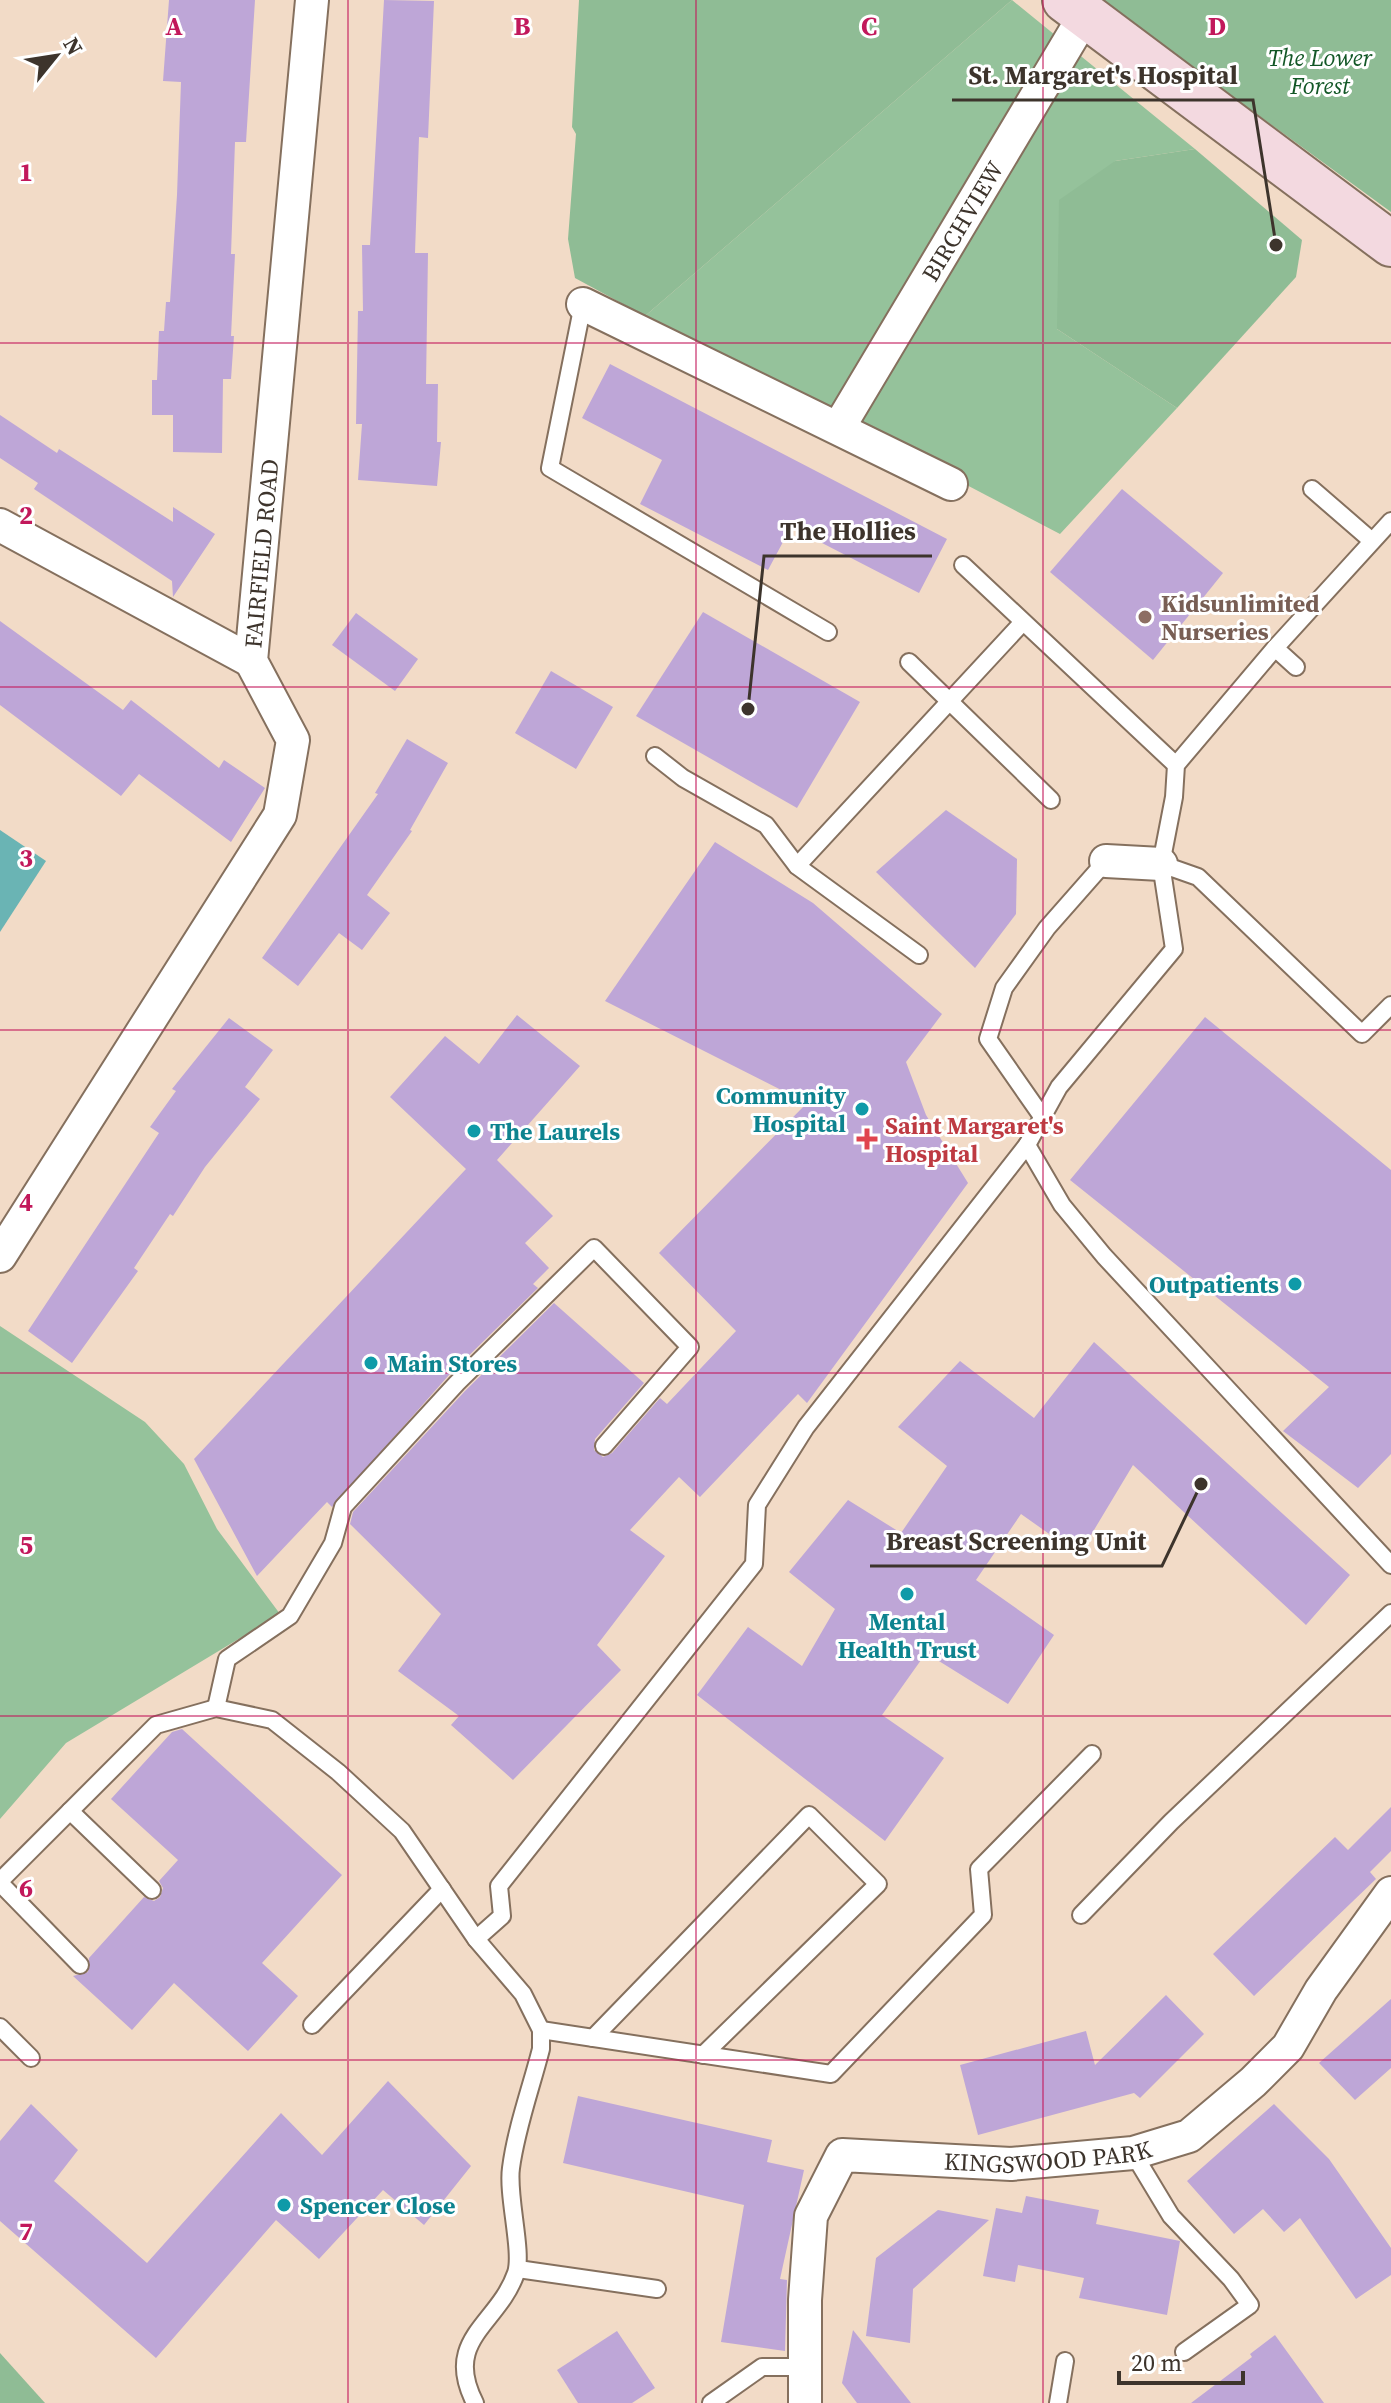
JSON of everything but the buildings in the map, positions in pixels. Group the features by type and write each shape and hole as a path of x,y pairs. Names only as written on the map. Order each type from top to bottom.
{"main road":[{"path":"1075,7 1391,244"}],"street":[{"name":"FAIRFIELD ROAD","path":"0,1256 280,815 293,740 251,661 312,0"},
{"name":"BIRCHVIEW","path":"839,427 1075,7"},
{"path":"583,304 951,484"},
{"path":"0,525 251,661"},
{"path":"1106,861 1161,864"},
{"name":"KINGSWOOD PARK","path":"805,2403 811,2216 842,2155 1011,2164 1133,2153 1189,2136 1253,2082 1288,2047 1321,1990 1391,1893"}],"lane":[{"path":"583,304 550,468 828,632"},
{"path":"1312,489 1372,541"},
{"path":"476,1939 502,1916 499,1886 754,1564 757,1505 806,1427 1027,1145 1059,1087 1174,949 1161,864 1174,797 1176,765 1275,648 1391,521"},
{"path":"963,565 1176,765"},
{"path":"797,866 1023,622"},
{"path":"1275,648 1296,667"},
{"path":"909,662 1051,800"},
{"path":"655,756 683,778 766,825 797,866 919,955"},
{"path":"1041,1115 988,1039 1004,988 1047,928 1106,861"},
{"path":"1161,864 1198,877 1362,1034 1389,1011"},
{"path":"1027,1145 1062,1205 1104,1256 1391,1565"},
{"path":"216,1708 227,1659 290,1616 333,1543 343,1507 457,1383 594,1248 690,1347 604,1446"},
{"path":"1081,1915 1171,1822 1391,1613"},
{"path":"80,1965 0,1882 156,1725 216,1708 272,1720 338,1772 402,1831 476,1939 523,1994 541,2030 541,2049 510,2169 518,2269 507,2295 470,2342 464,2355 464,2372 475,2403"},
{"path":"541,2030 831,2074 983,1915 979,1869 1092,1754"},
{"path":"70,1811 152,1890"},
{"path":"593,2038 809,1815 878,1884 703,2055"},
{"path":"312,2025 442,1889"},
{"path":"0,2027 31,2058"},
{"path":"1133,2153 1171,2216 1231,2279 1250,2305 1184,2352"},
{"path":"518,2269 657,2289"},
{"path":"452,2338 470,2342"},
{"path":"1058,2403 1065,2361"},
{"path":"711,2403 762,2367 804,2367"}],"green space":[{"path":"579,0 1012,0 645,316 575,278 568,239 576,134 572,127"},
{"path":"1012,0 1195,149 1115,161 1057,329 1177,408 1060,534 645,316"},
{"name":"The Lower Forest","path":"1100,0 1391,0 1391,212"},
{"path":"1195,149 1302,240 1296,277 1177,408 1057,329 1059,200 1115,161"},
{"path":"0,1326 145,1422 184,1464 217,1529 280,1614 66,1743 0,1819"},
{"path":"0,2353 45,2403 0,2403"}],"water":[{"path":"0,830 46,861 0,932"}],"place":[{"name":"St. Margaret's Hospital","path":"1276,245"},
{"name":"Kidsunlimited Nurseries","path":"1145,617"},
{"name":"The Hollies","path":"748,709"},
{"name":"Community Hospital","path":"862,1109"},
{"name":"The Laurels","path":"474,1131"},
{"name":"Saint Margaret's Hospital","path":"867,1139"},
{"name":"Outpatients","path":"1295,1284"},
{"name":"Main Stores","path":"371,1363"},
{"name":"Breast Screening Unit","path":"1201,1484"},
{"name":"Mental Health Trust","path":"907,1594"},
{"name":"Spencer Close","path":"284,2205"}]}
